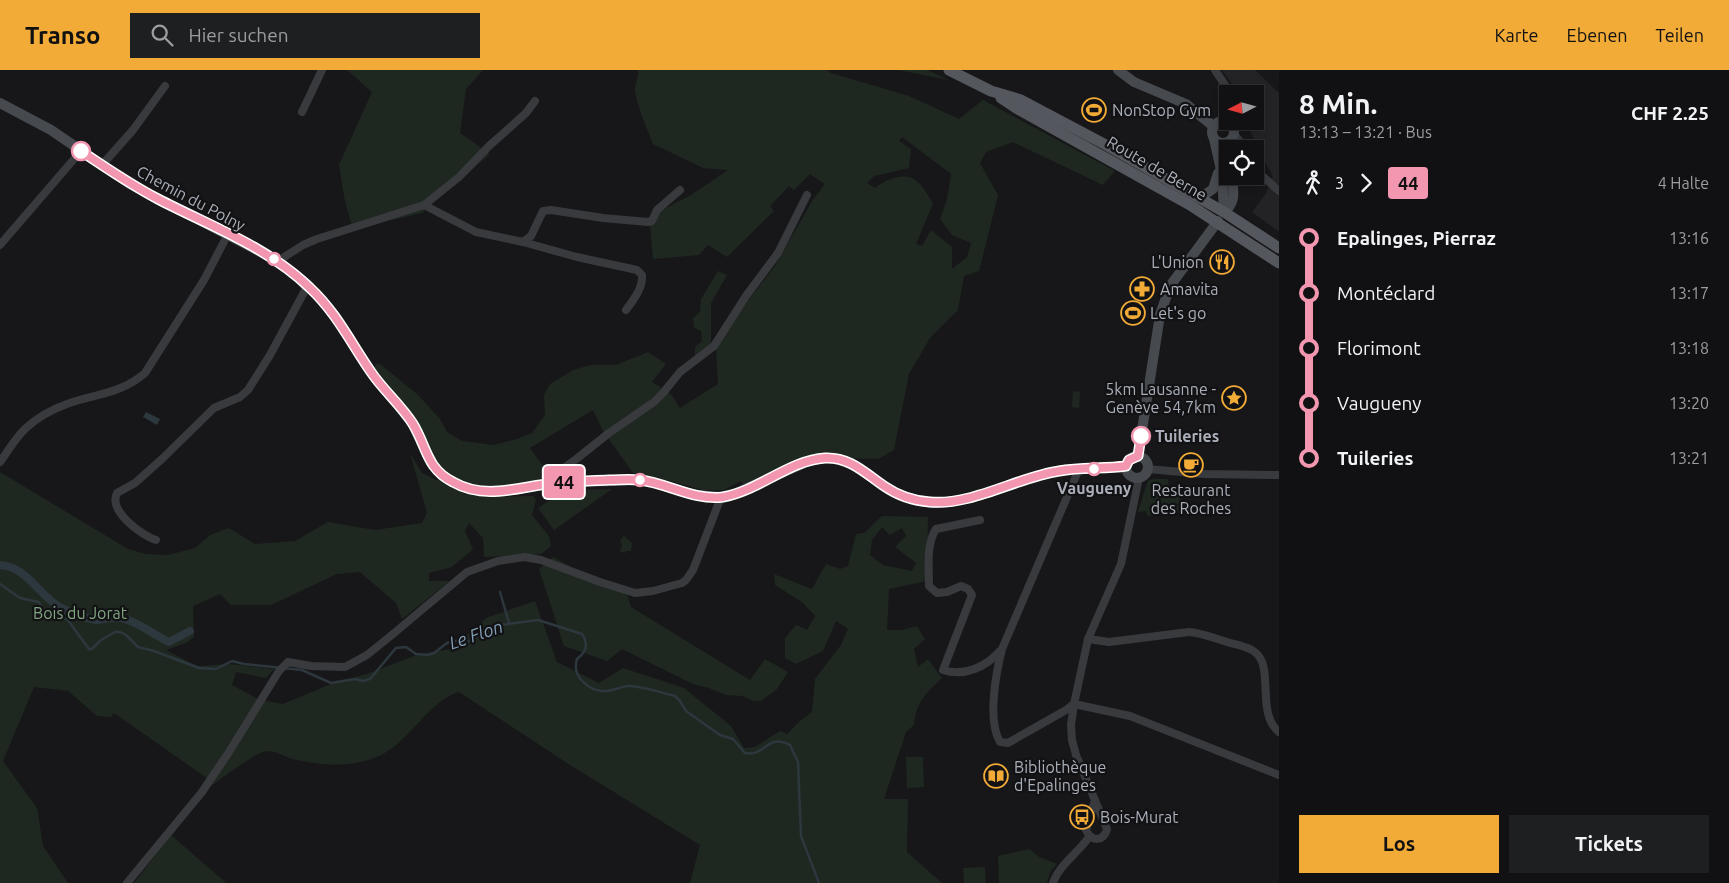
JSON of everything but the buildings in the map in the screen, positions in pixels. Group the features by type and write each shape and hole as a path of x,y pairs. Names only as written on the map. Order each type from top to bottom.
{"main road":[{"name":"Route de Berne","path":"950,70 991,90 1029,104 1200,198 1279,263"},
{"name":"Route de Berne","path":"991,90 1016,108 1279,248"}],"street":[{"path":"302,112 322,70"},
{"path":"1118,70 1134,82 1181,102 1213,126"},
{"path":"1215,70 1225,85"},
{"path":"102,165 133,130 165,86"},
{"path":"278,261 303,245 317,239 424,205 459,177 489,146 526,113 536,101"},
{"name":"Chemin du Polny","path":"0,103 51,130 130,184 278,261 308,285 336,317 371,372 412,423 431,463 443,476 459,486 471,490 506,491 551,483 640,480 697,495 721,497"},
{"path":"1213,126 1219,123"},
{"path":"1213,126 1212,133 1219,161"},
{"path":"1214,139 1219,142"},
{"path":"0,245 81,151"},
{"path":"1200,198 1213,189 1219,168"},
{"path":"1264,177 1279,190"},
{"path":"1220,185 1221,217"},
{"path":"1138,456 1164,301 1170,286 1221,217 1231,207 1233,201 1232,185"},
{"path":"523,242 531,236 544,211 648,222 652,221 656,210 680,190"},
{"path":"551,483 558,472 608,433 654,402 680,372 714,346 746,296 778,253 807,196"},
{"path":"424,205 476,232 640,272 642,278 639,290 626,310"},
{"path":"0,462 26,428 50,412 68,404 115,391 132,383 146,373 204,280 228,234"},
{"path":"156,540 135,527 118,511 115,501 117,493 131,485 163,458 214,408 240,397 248,390 270,355 308,285"},
{"path":"1126,466 1129,460 1138,456"},
{"path":"1126,466 1130,475 1139,478 1145,475 1148,469 1144,459 1138,456"},
{"path":"127,883 206,787 279,671 288,662 311,666 345,667 387,640 467,572 498,561 524,557 541,560 635,593 653,591 682,583 689,576 696,563 721,497 736,494 807,462 824,458 848,461 891,490 915,500 932,502 960,500 1060,470 1126,466"},
{"path":"1148,469 1204,474 1279,475"},
{"path":"1079,470 1002,650 994,679 996,737 1000,742 1008,743 1074,704 1130,716 1279,775"},
{"path":"1095,800 1086,830 1089,837 1094,840 1100,839 1105,835 1107,829 1072,740 1071,725 1088,639 1121,564 1139,478"},
{"path":"980,520 936,529 931,536 929,586 938,593 947,592 961,586 968,589 972,595 943,670 952,673 963,673 982,666 1002,650"},
{"path":"1088,639 1109,642 1189,632 1199,633 1249,648 1257,654 1262,664 1268,716 1273,726 1279,732"},
{"path":"1053,883 1060,870 1082,848 1089,837"}],"shaded area":[{"path":"1222,70 1255,70 1279,93 1279,232 1252,212 1265,195 1273,176 1264,161 1264,140 1254,140 1249,130 1264,130 1264,85 1233,85"},
{"path":"146,412 160,419 157,425 143,417"}],"green space":[{"path":"347,70 483,70 466,89 460,133 490,154 422,213 353,229 345,202 339,165 372,92"},
{"path":"638,70 827,70 831,73 909,96 959,119 983,100 1115,171 1103,185 1013,142 986,152 980,163 998,195 979,271 964,276 958,310 930,338 909,374 894,450 878,459 824,458 744,487 741,481 724,490 703,490 633,473 603,431 593,410 530,448 549,474 531,483 506,486 485,486 466,483 441,469 374,368 376,364 380,364 417,394 440,419 447,432 462,441 494,445 532,433 545,415 544,395 550,384 573,370 591,365 616,365 648,352 666,364 652,382 670,393 680,408 718,384 716,347 775,266 812,201 825,184 810,174 794,190 789,186 770,206 774,211 727,257 708,245 699,255 653,259 650,225 655,225 660,211 691,195 728,170 703,168 653,144 636,96 635,87","holes":["902,137 951,174 947,199 940,219 952,235 971,243 967,257 952,269 952,247 931,230 922,246 916,244 933,204 919,183 914,179 903,176 891,179 875,188 867,183 874,176 909,168 911,149 899,141"]},
{"path":"898,70 927,70 949,80"},
{"path":"718,271 727,275 711,303 711,346 695,359 695,347 702,341 701,331 694,328 693,318 700,312 701,299"},
{"path":"1073,391 1080,392 1079,408 1072,407"},
{"name":"Bois du Jorat","path":"410,453 422,473 465,494 486,497 533,496 536,499 532,515 549,536 551,546 541,554 484,557 483,538 469,523 465,531 473,549 452,567 429,573 429,581 450,581 402,619 396,603 360,572 337,574 271,605 231,605 220,594 193,606 194,637 186,643 166,650 197,666 229,664 274,669 266,678 236,672 232,685 260,700 283,704 331,684 370,673 419,654 451,649 486,618 535,601 557,662 599,683 623,668 684,688 731,726 744,748 755,747 780,731 787,734 812,712 815,679 841,645 848,629 836,621 823,651 796,664 785,658 785,638 796,625 807,630 815,616 803,603 775,585 774,574 812,589 826,564 840,569 848,566 856,534 864,533 882,516 928,517 927,564 931,580 889,589 887,630 902,630 917,626 925,639 914,649 918,667 928,659 942,678 923,698 917,710 914,725 906,732 884,799 908,799 907,852 942,883 690,883 700,845 570,765 459,692 438,704 390,750 379,756 358,763 336,765 293,759 267,751 258,754 206,789 211,781 114,713 111,717 97,716 68,691 34,687 3,761 37,808 43,846 68,883 0,883 0,472 128,549 146,554 168,555 195,548 210,535 229,528 255,544 295,541 328,522 375,530 422,523 427,513","holes":["882,527 890,535 902,528 906,536 895,547 916,563 912,571 883,565 870,555 872,540"]},
{"path":"1168,479 1170,495 1179,494 1181,512 1148,516 1146,511 1138,512 1147,483 1149,480"},
{"path":"612,489 554,530 538,508 566,490"},
{"path":"624,536 632,543 631,551 626,551 625,553 620,551 622,545 620,540"},
{"path":"553,557 595,580 626,590 631,607 750,680 765,659 788,672 777,689 761,701 753,701 743,696 725,695 693,684 622,649 607,661 564,646 539,569"},
{"path":"906,757 923,757 924,787 907,788"},
{"path":"171,835 226,883 134,883"},
{"path":"1029,849 1039,857 1057,864 1050,872 1047,883 999,883 998,856"},
{"path":"985,867 986,883 964,883 963,868"}],"waterway":[{"path":"0,565 18,570 51,601 62,608 89,619 121,618 139,625 169,642 190,631"},
{"name":"Le Flon","path":"0,584 20,598 39,602 45,616 67,619 89,649 92,649 101,640 115,632 120,632 126,635 138,647 199,668 216,669 232,661 302,670 331,683 355,679 363,681 370,679 396,648 406,647 416,654 428,655 434,653 447,643 469,641 501,625 538,620 582,634 586,648 577,659 576,666 579,677 588,686 600,691 634,686 675,696 686,711 720,735 733,739 745,753 758,752 771,743 776,742 790,745 798,762 801,836 819,883"},
{"path":"500,592 509,623"}],"bus line":[{"name":"44","path":"81,151 130,184 155,198 278,261 308,285 336,317 348,333 371,372 406,414 436,470 459,486 471,490 506,491 551,483 640,480 697,495 721,497 736,494 814,459 832,458 848,461 900,495 919,501 939,503 960,500 1060,470 1126,466 1129,460 1138,456 1141,436"}],"place":[{"name":"NonStop Gym","path":"1094,110"},
{"name":"L'Union","path":"1222,262"},
{"name":"Amavita","path":"1142,289"},
{"name":"Let's go","path":"1133,313"},
{"name":"5km Lausanne - Genève 54,7km","path":"1234,398"},
{"name":"Tuileries","path":"1141,436"},
{"name":"Restaurant des Roches","path":"1191,465"},
{"name":"Vaugueny","path":"1094,469"},
{"name":"Bibliothèque d'Epalinges","path":"996,776"},
{"name":"Bois-Murat","path":"1082,817"}]}
